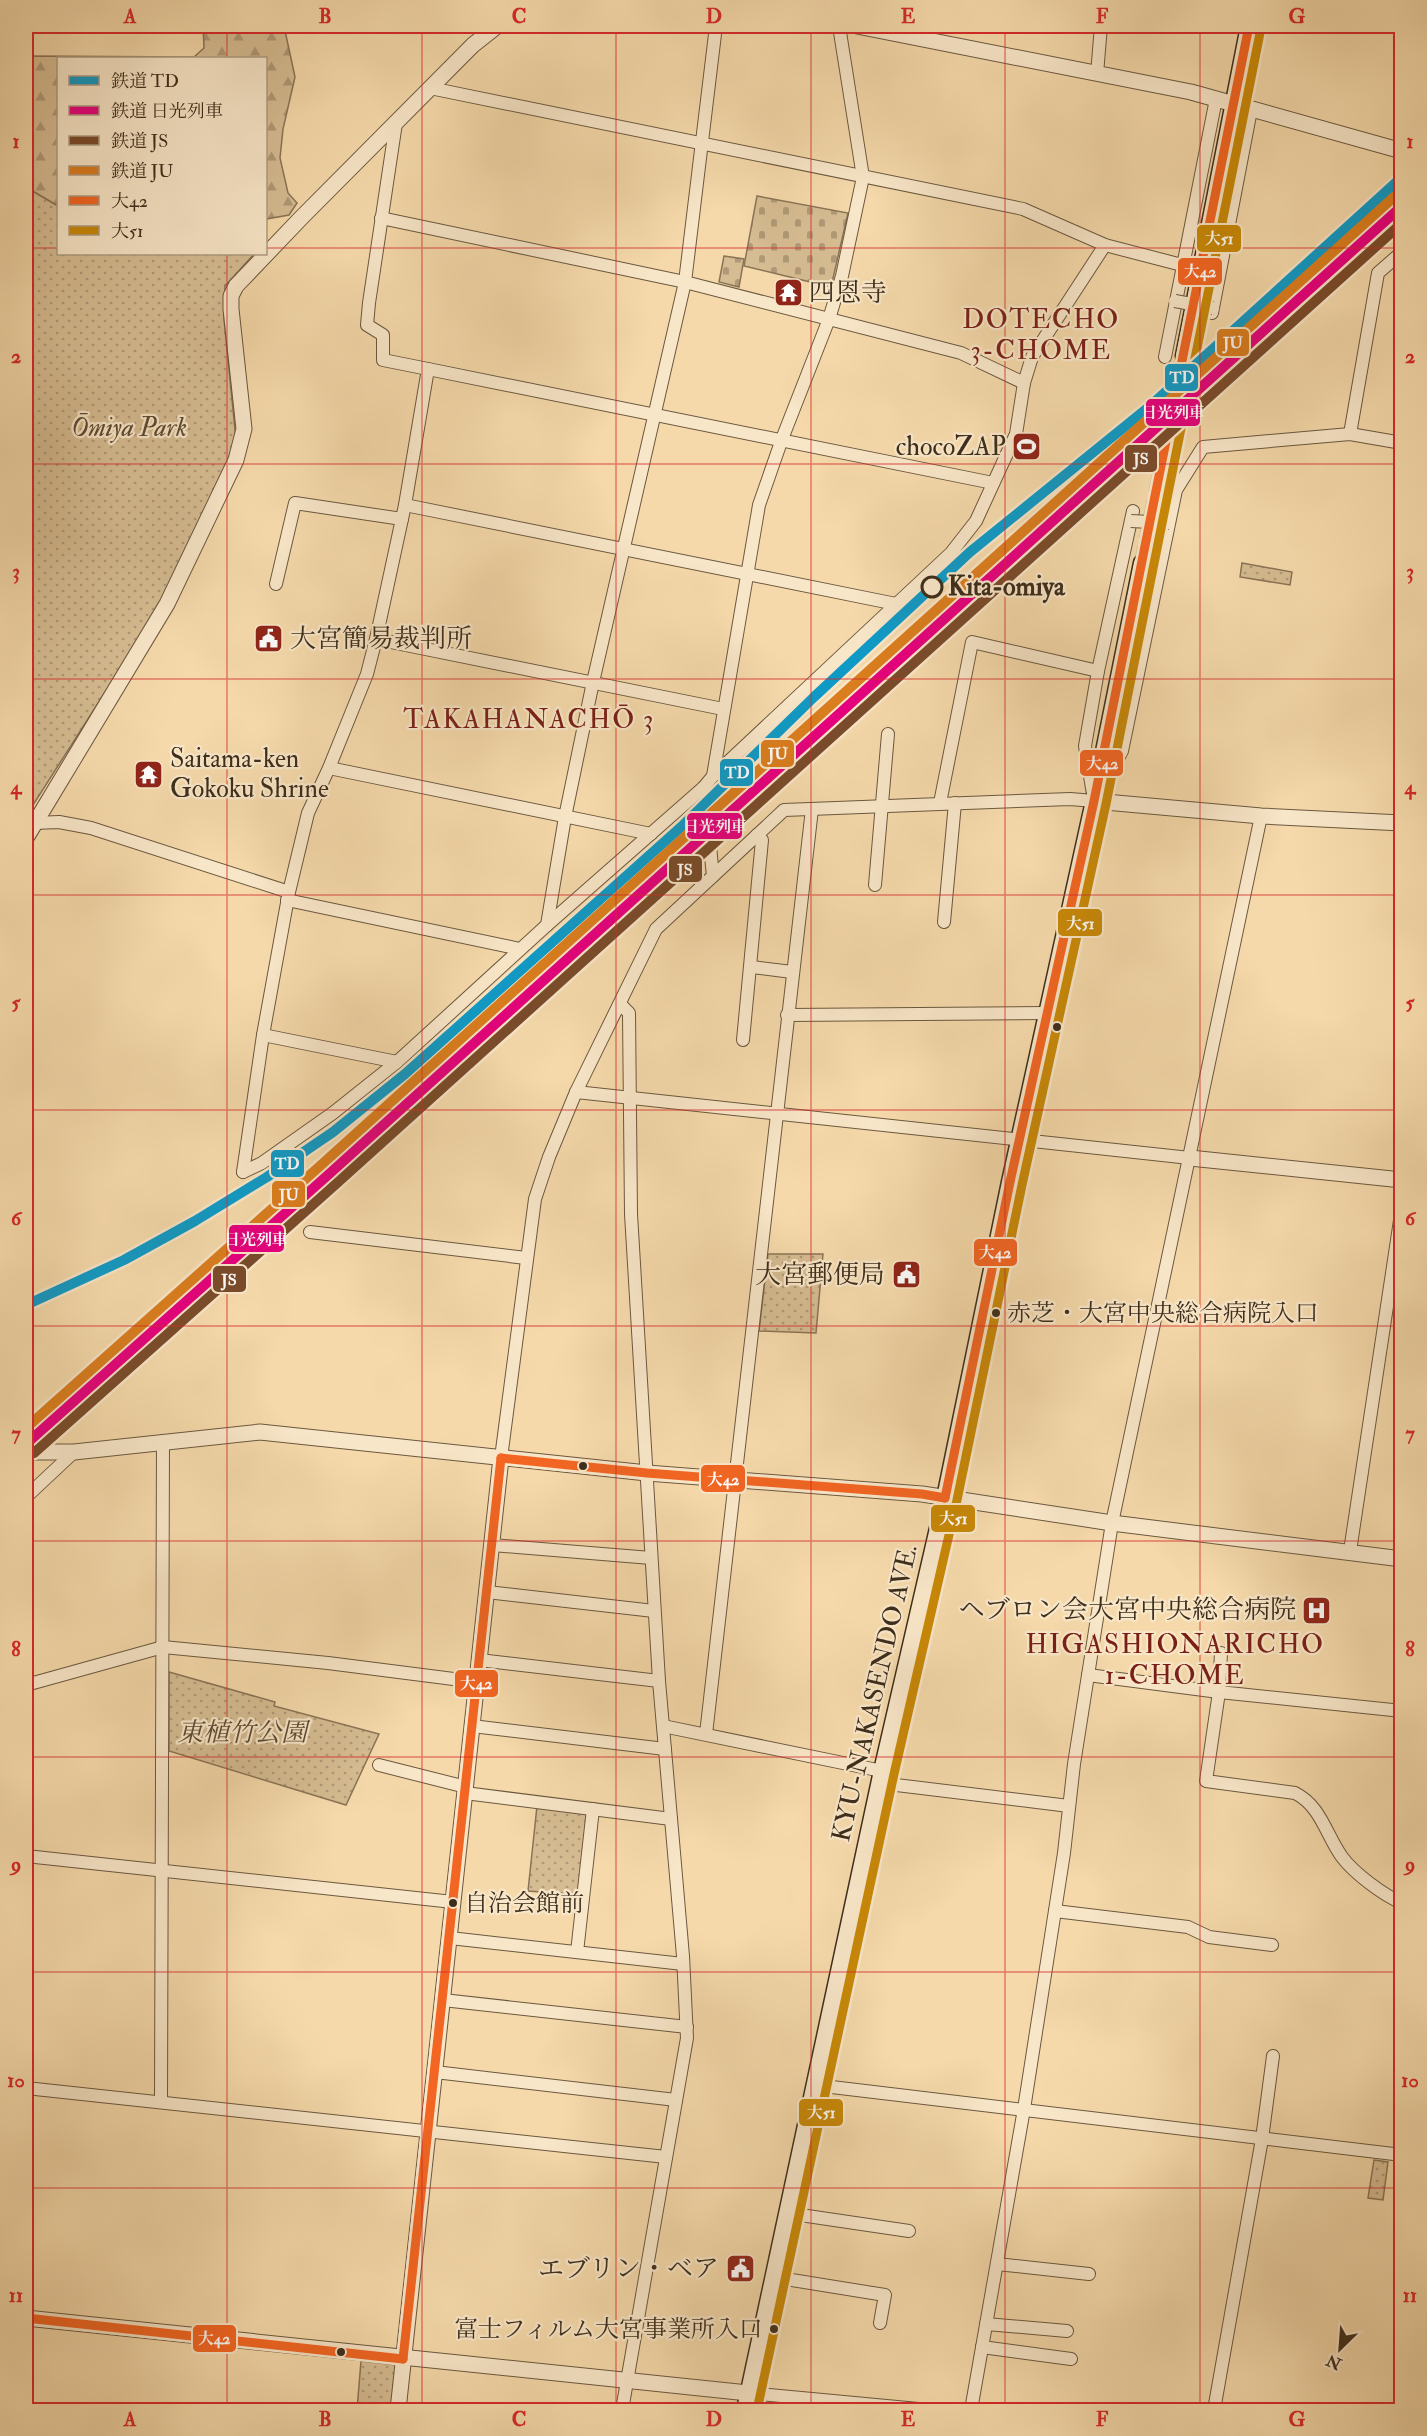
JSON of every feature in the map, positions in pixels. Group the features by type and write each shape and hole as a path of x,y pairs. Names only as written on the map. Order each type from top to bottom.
{"main road":[{"path":"1184,356 1249,26"},
{"name":"KYU-NAKASENDO AVE.","path":"745,2410 881,1777 945,1498 1019,1140 1094,801 1142,563"}],"street":[{"path":"267,252 473,45 497,26"},
{"path":"547,925 565,817 593,682 685,282 716,26"},
{"path":"713,776 761,497 829,319 842,276 863,177 839,26"},
{"path":"857,26 1216,99 1401,151"},
{"path":"1097,74 1101,26"},
{"path":"430,88 1023,209 1106,245 1182,265"},
{"path":"1165,357 1216,99"},
{"path":"1175,301 1213,311 1251,110"},
{"path":"396,123 367,325 383,335 383,360 993,483"},
{"path":"381,218 685,282 961,353 1024,383"},
{"path":"428,369 405,505 376,639 366,674 329,768 308,813 288,896 263,1035 243,1172 262,1163 333,1113 397,1062 520,949 704,787 713,776 725,768 896,604 935,570 966,536 1016,434 1024,383 1032,357 1106,245"},
{"path":"1350,434 1378,273 1401,252"},
{"path":"26,838 167,604 236,460 244,429 231,296 250,269 264,255"},
{"path":"1178,487 1203,447 1350,434 1401,443"},
{"path":"1094,801 1122,751 1182,468"},
{"path":"276,584 295,503 402,519"},
{"path":"405,505 896,604"},
{"path":"1094,801 1085,747 1098,671 1132,516 1169,523"},
{"path":"376,639 723,709"},
{"path":"940,803 972,642 1098,671"},
{"path":"875,885 888,734"},
{"path":"329,768 651,834"},
{"path":"704,787 713,876"},
{"path":"398,2410 501,1458 535,1199 549,1156 576,1092 656,929 784,810 1070,799 1261,816 1401,823"},
{"path":"944,922 955,803"},
{"path":"705,1734 775,1113 812,809"},
{"path":"971,2410 1024,2109 1112,1523 1261,816"},
{"path":"34,823 59,822 91,828 288,896 520,949"},
{"path":"743,1040 752,967 762,840 757,835"},
{"path":"752,967 792,972"},
{"path":"620,1004 629,1013 631,1214 654,1611 687,2027 687,2038 622,2410"},
{"path":"787,1015 1047,1013"},
{"path":"263,1035 397,1062"},
{"path":"576,1092 1401,1180"},
{"path":"1350,1551 1401,1207"},
{"path":"310,1232 526,1258"},
{"path":"26,1452 74,1452 260,1432 647,1473 922,1494 1112,1523 1401,1558"},
{"path":"161,2101 162,1441"},
{"path":"26,1497 74,1452"},
{"path":"492,1545 651,1558"},
{"path":"487,1592 654,1611"},
{"path":"26,1685 163,1647 328,1663 477,1682"},
{"path":"1221,1653 1219,1692 1206,1782 1295,1793 1306,1799 1319,1815 1340,1854 1351,1868 1401,1903"},
{"path":"480,1660 659,1681"},
{"path":"1088,1675 1219,1692 1401,1711"},
{"path":"472,1726 665,1749"},
{"path":"663,1726 881,1777 1069,1806"},
{"path":"379,1765 465,1790 671,1819"},
{"path":"577,1952 593,1809"},
{"path":"26,1856 453,1902"},
{"path":"1055,1911 1188,1927 1209,1937 1272,1944"},
{"path":"450,1938 683,1964"},
{"path":"443,2000 687,2027"},
{"path":"1214,2410 1262,2139 1273,2056"},
{"path":"435,2072 676,2100"},
{"path":"815,2085 1401,2155"},
{"path":"26,2088 666,2157"},
{"path":"787,2213 909,2231"},
{"path":"997,2264 1089,2274"},
{"path":"773,2277 885,2295 880,2323"},
{"path":"26,2318 627,2382 929,2410"},
{"path":"987,2324 1067,2331"},
{"path":"982,2347 1071,2359"}],"green space":[{"path":"203,26 284,26 295,77 283,129 280,158 288,193 297,203 289,215 267,219 267,57 194,57 204,48"},
{"path":"26,56 194,57 57,57 57,205 26,187"},
{"name":"Ōmiya Park","path":"26,187 57,205 57,255 253,255 225,286 224,319 236,440 225,473 162,603 26,816"},
{"path":"757,196 848,213 831,287 744,266"},
{"path":"724,256 744,259 739,287 719,282"},
{"path":"1242,563 1292,572 1290,585 1240,577"},
{"path":"768,1254 823,1254 816,1333 759,1331"},
{"name":"東植竹公園","path":"169,1672 275,1702 274,1706 379,1734 346,1805 169,1751"},
{"path":"537,1806 589,1813 581,1895 528,1891"},
{"path":"1374,2160 1388,2162 1383,2200 1368,2198"},
{"path":"361,2361 397,2365 392,2410 357,2410"}],"tunnel":[{"path":"1142,563 1184,356"}],"rail line":[{"name":"TD","path":"26,1305 124,1260 195,1221 267,1177 333,1132 405,1074 681,827 814,697 970,552 1149,407 1402,177"},
{"name":"JU","path":"26,1428 320,1166 1394,197"},
{"name":"日光列車","path":"26,1444 328,1175 1402,206"},
{"name":"JS","path":"34,1453 336,1184 1402,223"}],"transit line":[{"name":"大42","path":"945,1498 1010,1182 1094,801 1249,26"},
{"name":"大51","path":"757,2410 894,1774 957,1500 1022,1185 1106,804 1261,28"},
{"name":"大42","path":"501,1458 647,1473 922,1494 945,1498"},
{"name":"大42","path":"403,2359 501,1458"},
{"name":"大42","path":"26,2318 403,2359"}],"place":[{"name":"四恩寺","path":"788,293"},
{"name":"chocoZAP","path":"1027,447"},
{"name":"Kita-omiya","path":"932,587"},
{"name":"大宮簡易裁判所","path":"269,639"},
{"name":"Saitama-ken Gokoku Shrine","path":"149,774"},
{"name":"大宮郵便局","path":"906,1275"},
{"name":"赤芝・大宮中央総合病院入口","path":"996,1313"},
{"name":"ヘブロン会大宮中央総合病院","path":"1317,1610"},
{"name":"自治会館前","path":"453,1903"},
{"name":"エブリン・ベア","path":"740,2269"},
{"name":"富士フィルム大宮事業所入口","path":"774,2329"}],"district":[{"name":"DOTECHO 3-CHOME","path":"1041,334"},
{"name":"TAKAHANACHŌ 3","path":"529,719"},
{"name":"HIGASHIONARICHO 1-CHOME","path":"1175,1660"}]}
